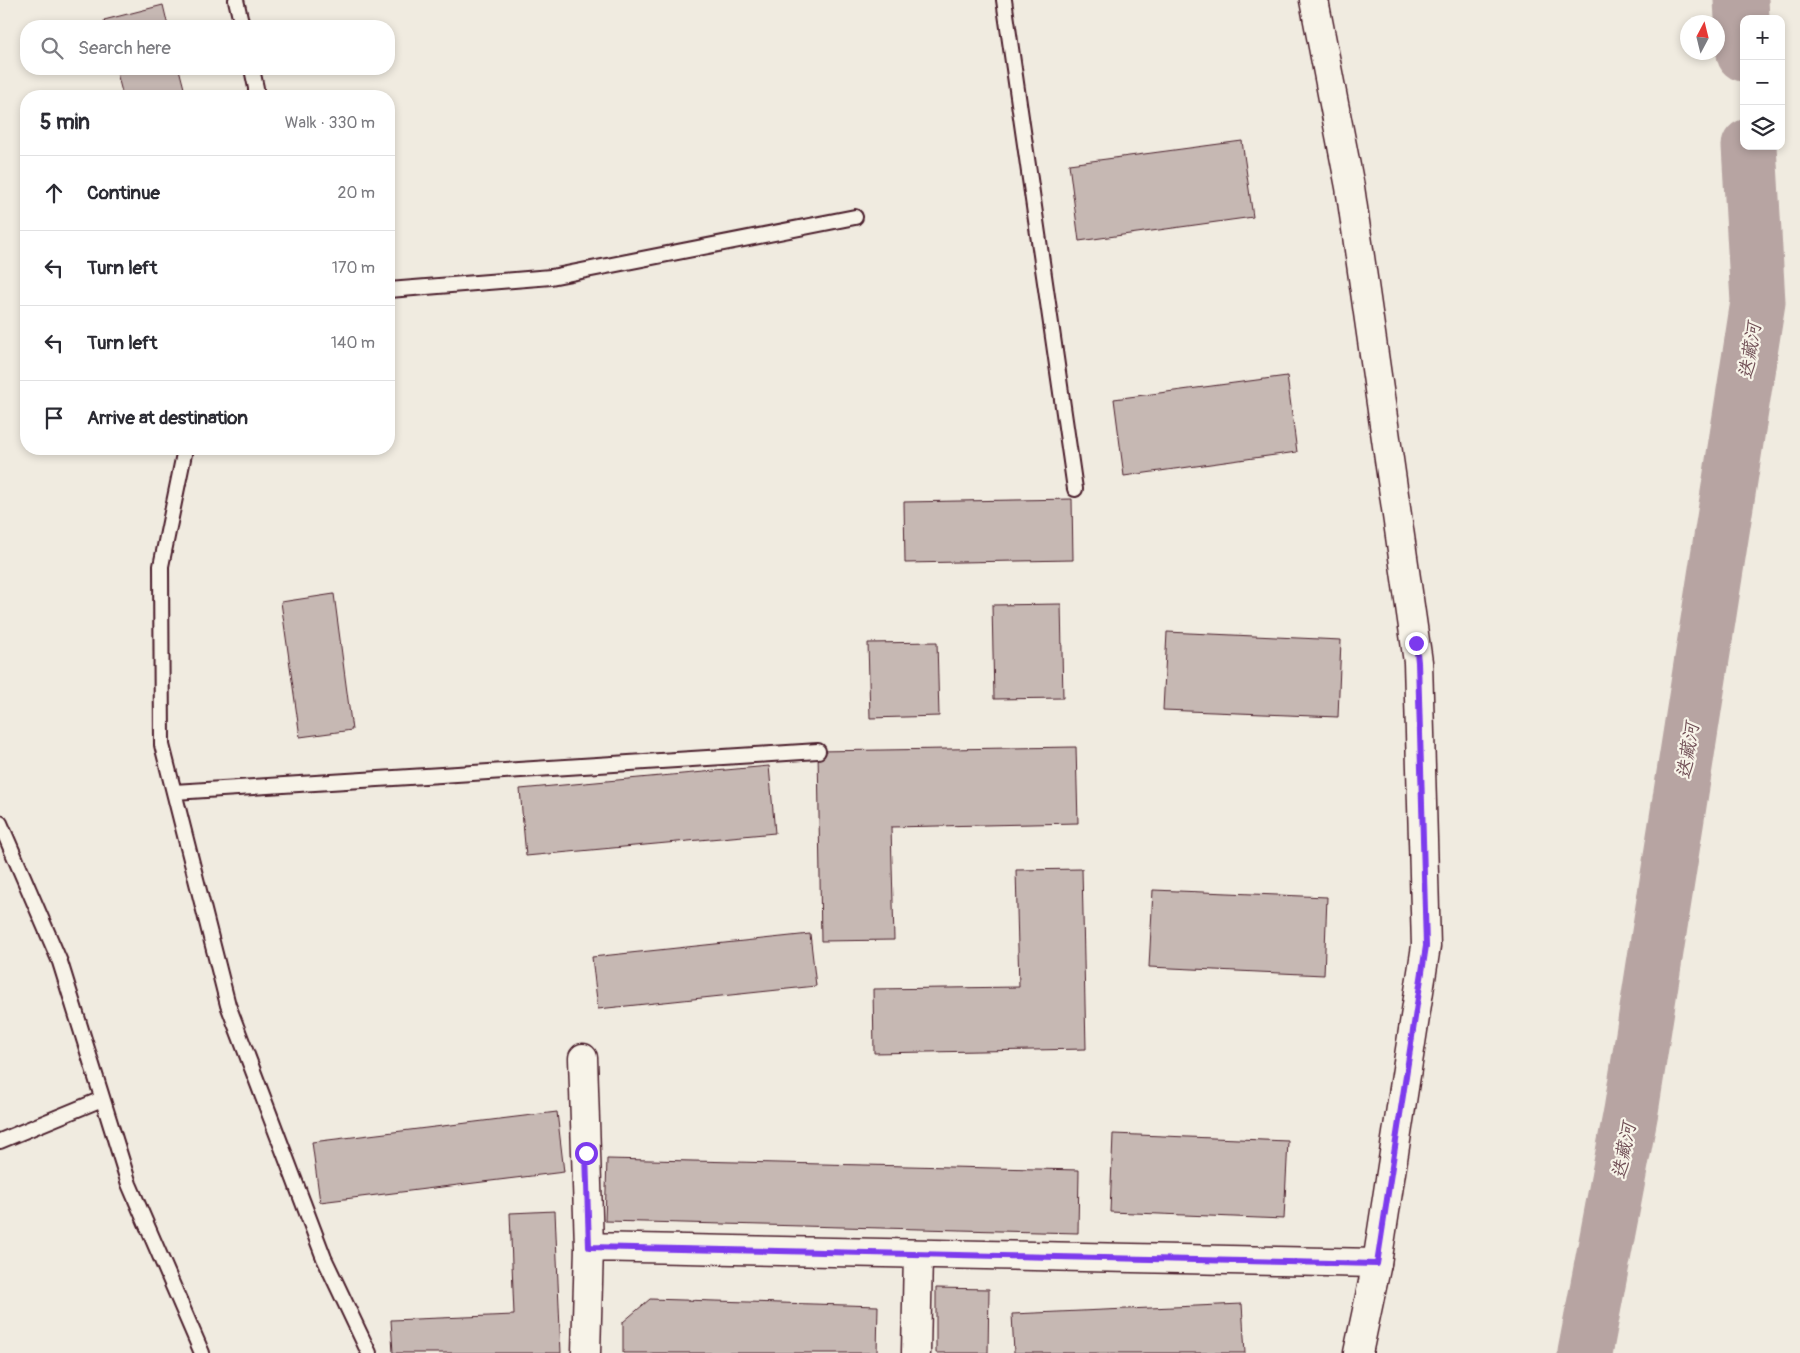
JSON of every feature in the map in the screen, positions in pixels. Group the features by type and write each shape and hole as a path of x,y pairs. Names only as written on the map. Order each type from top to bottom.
{"street":[{"path":"1314,0 1350,187 1418,662 1426,946 1377,1264 1358,1353"},
{"path":"582,1058 589,1247 586,1353"},
{"path":"589,1247 1377,1264"},
{"path":"916,1353 918,1254"}],"lane":[{"path":"236,0 241,20"},
{"path":"1004,0 1075,489"},
{"path":"253,75 256,90"},
{"path":"395,290 551,277 855,217"},
{"path":"184,455 161,566 162,745 228,1005 324,1258 369,1353"},
{"path":"174,792 818,752"},
{"path":"0,824 60,962 129,1184 202,1353"},
{"path":"0,1141 102,1099"}],"building":[{"path":"163,5 167,20 104,20"},
{"path":"118,75 181,75 184,90 121,90"},
{"path":"1242,141 1253,217 1079,241 1069,164"},
{"path":"1287,376 1297,452 1124,476 1114,399"},
{"path":"1072,499 1073,560 905,563 904,502"},
{"path":"334,594 352,730 300,737 281,602"},
{"path":"1061,604 1063,698 994,699 992,605"},
{"path":"1167,632 1341,640 1338,717 1163,710"},
{"path":"937,642 939,716 870,718 868,643"},
{"path":"1076,747 1078,823 891,827 894,940 821,941 818,751"},
{"path":"769,766 775,833 526,856 520,789"},
{"path":"1082,869 1086,1049 874,1053 873,989 1019,987 1016,870"},
{"path":"1153,890 1327,897 1324,975 1149,967"},
{"path":"810,934 816,986 598,1009 592,957"},
{"path":"557,1112 564,1172 320,1202 312,1142"},
{"path":"1113,1134 1288,1141 1284,1219 1110,1212"},
{"path":"607,1159 1079,1170 1078,1233 605,1221"},
{"path":"555,1211 561,1353 393,1353 391,1320 514,1315 510,1213"},
{"path":"936,1288 989,1289 988,1353 936,1353"},
{"path":"650,1299 878,1306 877,1353 623,1353 623,1322"},
{"path":"1242,1304 1245,1353 1014,1353 1012,1314"}],"waterway":[{"name":"迭藏河","path":"1741,0 1742,15"},
{"name":"迭藏河","path":"1585,1353 1631,1111 1758,302 1749,150"}],"route":[{"path":"586,1153 589,1247 1377,1264 1426,946 1416,643"}]}
